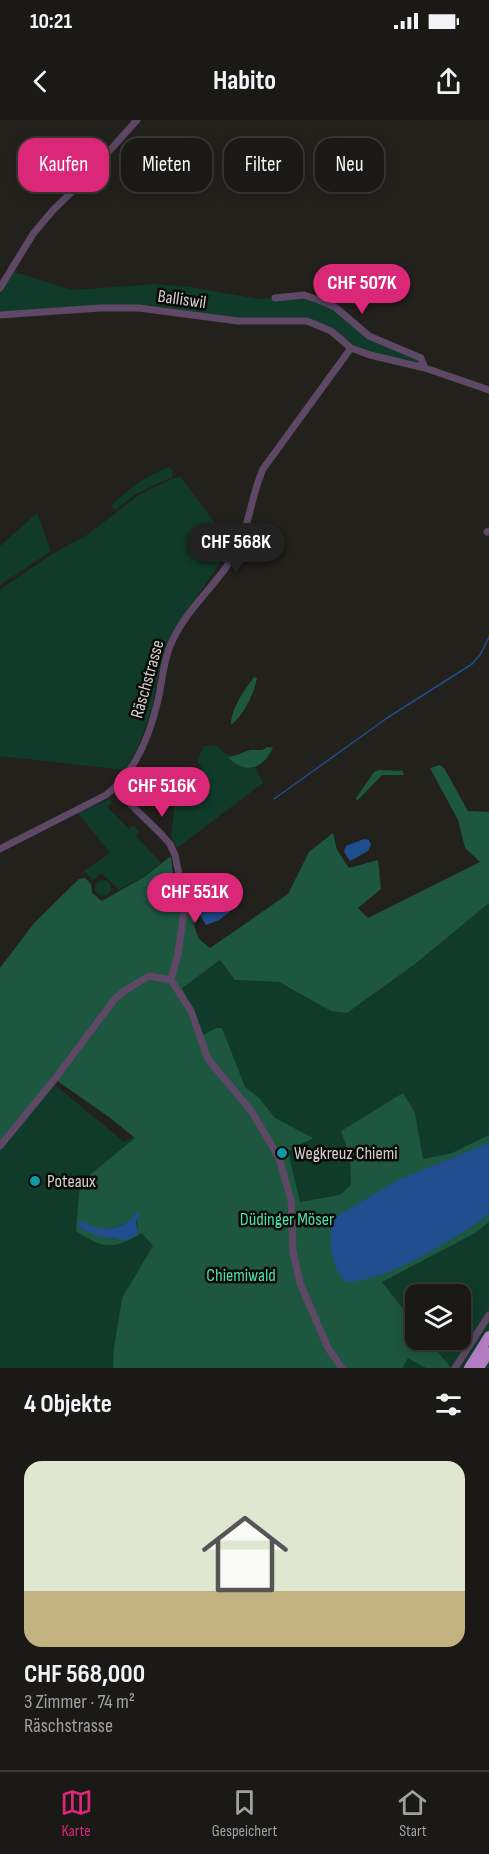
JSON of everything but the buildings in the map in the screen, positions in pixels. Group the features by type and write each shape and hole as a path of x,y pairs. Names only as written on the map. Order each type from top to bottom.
{"highway":[{"path":"469,1368 489,1336"},
{"path":"479,1368 489,1352"}],"street":[{"path":"0,288 33,234 137,120"},
{"path":"275,298 307,295 327,303 369,336 421,358 424,368 486,390"},
{"name":"Balliswil","path":"0,315 100,308 139,308 238,321 307,321 331,331 351,348 386,360 424,368"},
{"name":"Räschstrasse","path":"0,849 96,801 114,788 130,770 150,729 169,649 178,629 195,603 231,560 238,548 263,469 351,348"},
{"path":"114,788 161,834 170,844 175,855 185,904 178,954 171,981"},
{"path":"0,1146 119,996 149,976 171,981 191,1011 208,1059 252,1112 279,1158 291,1200 293,1252 300,1283 328,1348 342,1368"},
{"path":"455,1368 489,1315"}],"green space":[{"path":"15,272 72,290 155,284 189,287 259,299 305,297 332,307 359,331 419,358 420,364 391,359 360,349 331,328 303,317 277,320 237,320 148,305 0,312 0,292"},
{"path":"169,467 173,470 172,477 136,494 115,510 111,506 152,474"},
{"path":"181,477 230,544 224,557 172,633 158,675 152,709 137,749 125,770 0,756 0,590 52,554 87,535 139,495 171,479"},
{"path":"37,513 51,551 0,585 0,546"},
{"path":"254,677 257,678 254,691 240,716 231,725 236,706"},
{"path":"204,746 218,746 224,753 254,764 263,783 177,848 171,836 175,801 203,770 197,761"},
{"path":"268,747 273,748 269,755 259,765 253,767 241,766 228,758 250,750 262,750"},
{"name":"Chiemiwald","path":"440,765 444,768 468,811 489,812 489,903 415,964 347,1013 331,1011 279,982 235,980 220,960 182,988 198,1020 192,1022 198,1038 216,1028 222,1028 245,1087 260,1099 275,1118 313,1138 288,1151 300,1202 340,1195 351,1185 350,1157 341,1131 403,1093 415,1113 423,1159 452,1153 489,1135 489,1222 475,1233 382,1282 405,1311 405,1350 436,1350 451,1368 426,1368 408,1358 402,1368 113,1368 122,1298 153,1246 142,1233 116,1245 109,1245 101,1244 76,1231 80,1183 135,1138 53,1078 0,1143 0,968 35,922 79,879 85,878 91,884 92,893 102,901 144,877 171,856 173,875 203,911 193,923 199,939 210,948 288,894 309,852 333,833 337,850 349,868 378,860 381,889 358,908 368,918 480,862 465,848 458,820 430,768","holes":["136,1215 138,1230 136,1234 114,1239 81,1228 77,1223 96,1229 107,1229 123,1225"]},
{"path":"379,770 402,771 404,774 382,775 357,801 356,798 374,772"},
{"path":"109,799 112,802 107,807 129,829 133,825 139,832 136,836 161,863 119,890 101,873 93,880 84,871 110,853 78,813"},
{"path":"103,880 111,888 103,896 95,888"},
{"name":"Düdinger Möser","path":"489,903 489,1368 0,1368 0,1149 54,1084 124,1142 240,1075 197,1038 193,1009 182,988 220,959 235,980 279,982 331,1011 347,1013 415,964"}],"water":[{"path":"364,839 369,840 371,845 368,851 350,861 344,852 346,846"},
{"path":"221,899 231,911 219,920 206,925 200,915"},
{"path":"489,1143 489,1214 458,1235 400,1267 363,1280 346,1282 341,1277 332,1252 331,1233 334,1218 400,1179"},
{"path":"136,1212 140,1215 136,1222 138,1233 128,1240 94,1234 81,1228 77,1223 83,1221 96,1228 111,1228 126,1223"}],"waterway":[{"path":"274,799 387,718 472,664 480,655 489,637"}],"place":[{"name":"Wegkreuz Chiemi","path":"282,1153"},
{"name":"Poteaux","path":"35,1181"}]}
